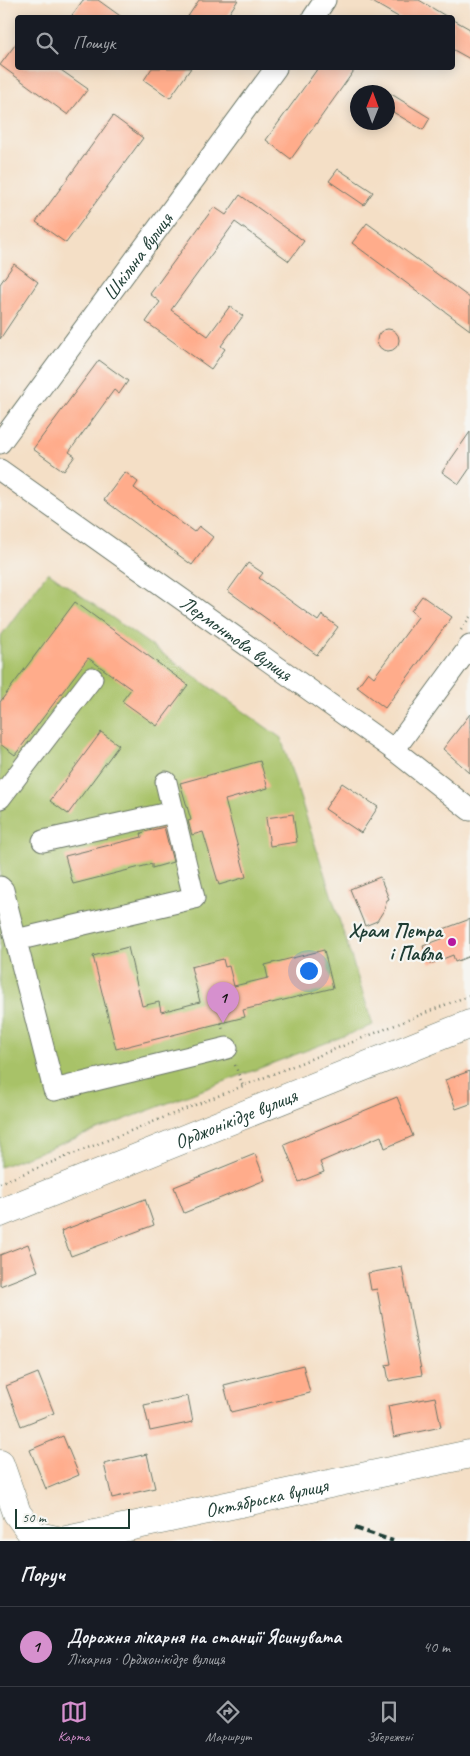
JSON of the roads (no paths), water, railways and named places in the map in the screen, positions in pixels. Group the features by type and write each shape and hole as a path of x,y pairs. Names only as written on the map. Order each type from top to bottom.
{"main road":[{"name":"Орджонікідзе вулиця","path":"0,1213 470,1024"},
{"name":"Октябрьска вулиця","path":"0,1464 17,1513 33,1535 61,1541 470,1454"}],"street":[{"path":"314,15 325,0"},
{"name":"Шкільна вулиця","path":"0,443 275,70"},
{"name":"Лермонтова вулиця","path":"0,470 394,750 470,810"},
{"path":"394,750 470,646"},
{"path":"3,787 92,678"},
{"path":"16,940 194,898 166,782"},
{"path":"43,841 174,812"},
{"path":"0,887 3,890 54,1090 228,1048"}],"railway":[{"path":"355,1528 393,1541"}],"place":[{"name":"Храм Петра і Павла","path":"452,942"},
{"name":"Дорожня лікарня на станції Ясинувата","path":"223,1023"}]}
